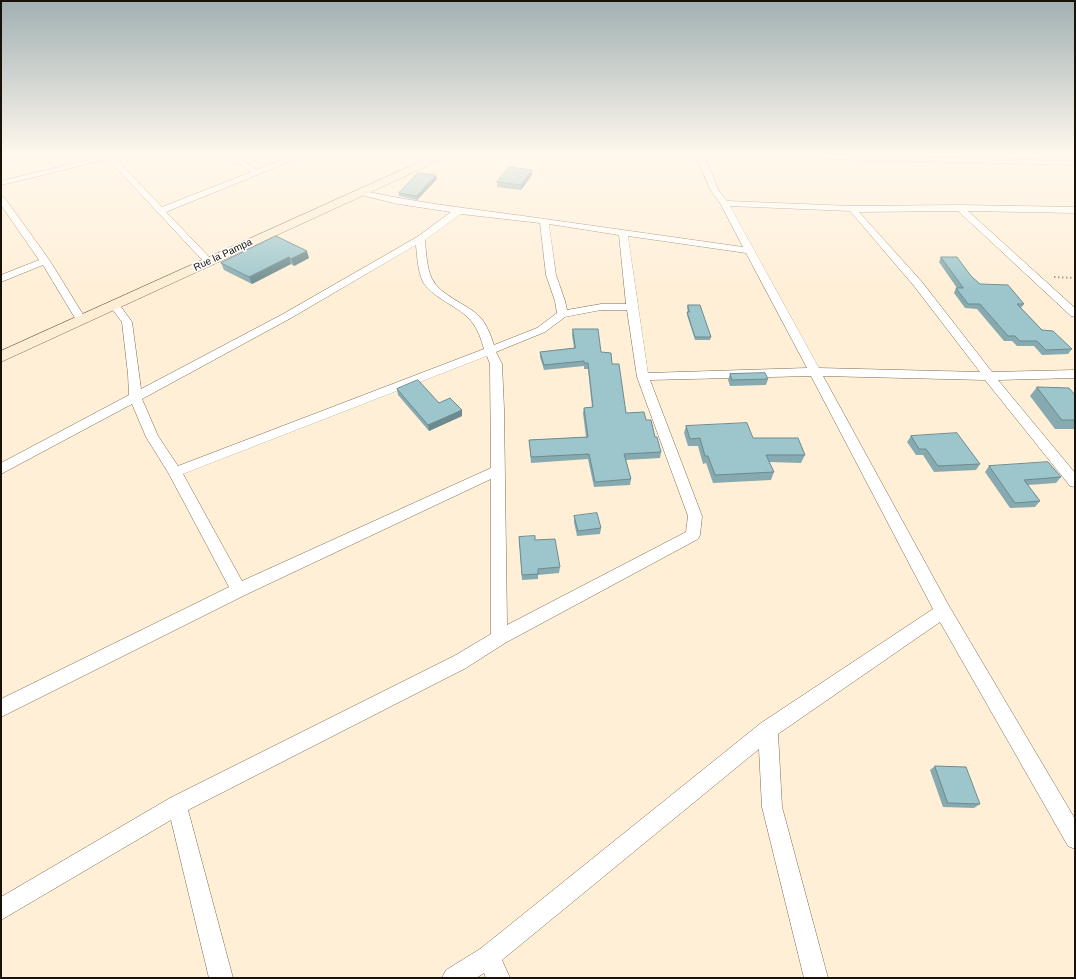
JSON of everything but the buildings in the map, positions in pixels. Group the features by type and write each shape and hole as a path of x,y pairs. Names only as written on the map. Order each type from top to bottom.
{"street":[{"path":"1,200 45,261 82,320"},
{"path":"150,200 208,261"},
{"path":"161,211 190,200"},
{"name":"Rue la Pampa","path":"1,357 115,306 208,261 343,200"},
{"path":"392,200 460,211 544,221 623,234 750,251"},
{"path":"722,200 943,611 1075,838"},
{"path":"724,203 852,209 960,208 1075,210"},
{"path":"960,208 1075,314"},
{"path":"852,209 918,284 990,376 1016,412 1075,482"},
{"path":"1,469 287,316 420,239 460,211"},
{"path":"544,221 552,274 560,301 562,314"},
{"path":"1,909 176,805 460,662 499,638 692,535 695,516 643,377 623,234"},
{"path":"420,239 422,259 428,281 441,294 475,318 486,337 496,364 499,470 499,638"},
{"path":"1,279 45,261"},
{"path":"115,306 127,322 134,374 135,397 152,437 175,472 239,590"},
{"path":"175,472 490,351 541,330 562,314 601,307 632,307"},
{"path":"643,377 779,372 990,376 1075,374"},
{"path":"1,708 239,590 499,470"},
{"path":"454,978 488,957 768,730 943,611"},
{"path":"768,730 772,806 816,978"},
{"path":"176,805 221,978"},
{"path":"488,957 498,978"}]}
